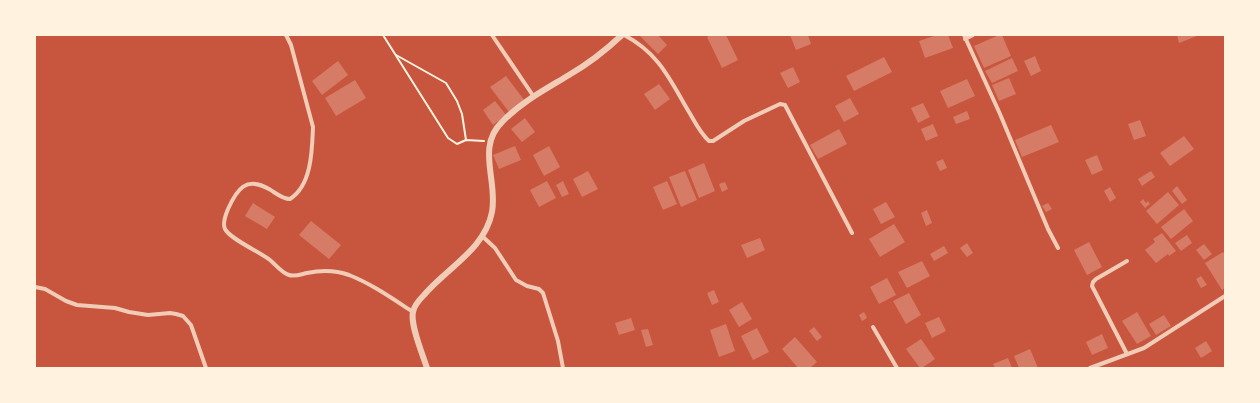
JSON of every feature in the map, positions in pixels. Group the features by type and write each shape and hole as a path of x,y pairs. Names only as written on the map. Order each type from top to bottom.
{"street":[{"path":"286,35 291,45 313,127 313,141 306,179 299,191 290,199 281,197 257,183 243,186 233,198 226,214 224,224 225,229 238,240 263,255 289,275 296,276 322,270 342,273 371,286 413,312"},
{"path":"492,35 534,97"},
{"path":"426,368 413,323 413,312 418,301 460,261 477,243 487,228 492,211 493,195 488,154 495,131 502,122 534,97 607,50 623,35 637,41 660,63 697,126 709,141 713,141 744,121 780,104 785,105 852,233"},
{"path":"973,35 965,37 1000,114 1048,229 1058,248"},
{"path":"482,236 495,248 516,280 527,286 538,289 543,293 558,341 563,368"},
{"path":"1127,261 1096,279 1092,286 1128,354"},
{"path":"35,287 77,305 115,308 148,315 170,313 183,316 192,325 206,368"},
{"path":"1090,368 1150,345 1225,296"},
{"path":"873,327 897,368"}],"path":[{"path":"383,35 448,138 457,144 466,140 491,141"},
{"path":"395,55 446,83 457,101 462,114 466,140"}],"building":[{"path":"639,35 658,35 667,45 658,54"},
{"path":"711,35 726,35 738,60 722,68 707,37"},
{"path":"790,35 808,35 811,44 796,50"},
{"path":"937,35 948,35 953,48 925,58 919,41"},
{"path":"1002,35 1011,56 984,68 974,46"},
{"path":"1177,35 1196,35 1197,36 1179,43"},
{"path":"1035,56 1041,71 1031,76 1024,61"},
{"path":"884,57 892,72 854,91 846,76"},
{"path":"1012,58 1018,71 992,83 985,71"},
{"path":"338,61 348,75 322,95 312,81"},
{"path":"793,67 800,82 788,88 780,73"},
{"path":"506,76 525,101 509,112 490,87"},
{"path":"1009,78 1016,94 999,101 992,85"},
{"path":"967,79 975,96 948,108 940,91"},
{"path":"355,80 366,98 336,116 325,98"},
{"path":"659,84 670,99 655,110 644,94"},
{"path":"850,98 859,114 844,122 835,106"},
{"path":"495,101 506,115 493,125 483,110"},
{"path":"923,103 930,117 918,123 911,108"},
{"path":"967,111 970,119 956,124 953,117"},
{"path":"525,118 535,132 522,142 511,129"},
{"path":"1140,120 1146,136 1134,140 1128,124"},
{"path":"933,124 938,136 926,141 921,129"},
{"path":"1051,125 1059,142 1022,157 1015,140"},
{"path":"839,129 847,144 818,159 810,145"},
{"path":"1184,136 1194,149 1170,166 1160,153"},
{"path":"515,146 521,160 499,169 493,155"},
{"path":"549,146 560,167 544,176 533,155"},
{"path":"1097,155 1103,170 1092,175 1085,160"},
{"path":"943,159 947,168 940,171 936,162"},
{"path":"704,163 715,191 699,198 688,170"},
{"path":"588,171 598,189 582,197 573,179"},
{"path":"685,171 697,200 681,207 669,177"},
{"path":"1151,171 1155,177 1142,186 1138,179"},
{"path":"547,181 556,198 539,207 530,190"},
{"path":"563,181 569,194 562,197 556,185"},
{"path":"667,181 677,204 663,210 653,187"},
{"path":"725,182 728,189 722,192 719,184"},
{"path":"1177,186 1187,200 1182,204 1172,191"},
{"path":"1110,187 1116,198 1110,202 1104,191"},
{"path":"1168,192 1179,205 1157,224 1146,211"},
{"path":"1143,199 1146,203 1148,201 1150,204 1145,208 1140,202"},
{"path":"886,202 895,217 881,224 873,209"},
{"path":"253,203 275,217 267,229 245,216"},
{"path":"1048,203 1052,209 1046,212 1042,206"},
{"path":"1184,209 1193,221 1171,239 1161,227"},
{"path":"927,210 932,223 926,226 921,213"},
{"path":"311,221 341,245 329,259 299,235"},
{"path":"894,224 905,242 880,257 869,239"},
{"path":"1162,233 1176,251 1169,256 1168,254 1156,263 1145,250 1155,242 1153,239"},
{"path":"1187,235 1192,243 1181,251 1175,243"},
{"path":"760,238 765,250 747,258 741,245"},
{"path":"1089,242 1102,267 1087,275 1074,250"},
{"path":"967,243 973,253 967,257 960,248"},
{"path":"1204,244 1212,254 1204,260 1196,250"},
{"path":"944,246 948,253 934,261 930,254"},
{"path":"1223,252 1225,255 1225,288 1222,290 1205,263"},
{"path":"922,261 930,276 907,288 898,272"},
{"path":"1201,276 1207,285 1201,288 1196,279"},
{"path":"887,278 896,295 879,304 870,287"},
{"path":"714,290 719,302 712,305 707,293"},
{"path":"909,293 921,315 906,324 893,301"},
{"path":"742,302 752,319 739,327 729,310"},
{"path":"864,312 867,318 862,321 859,315"},
{"path":"1137,312 1151,336 1137,344 1122,321"},
{"path":"1164,315 1171,326 1156,335 1149,324"},
{"path":"939,317 946,331 932,338 925,323"},
{"path":"631,318 635,330 619,335 615,323"},
{"path":"726,324 735,351 719,357 710,330"},
{"path":"814,327 822,337 817,341 809,331"},
{"path":"757,328 769,352 753,360 741,336"},
{"path":"648,329 653,345 646,347 641,330"},
{"path":"1102,334 1108,348 1092,355 1086,342"},
{"path":"795,337 817,362 810,368 798,368 782,349"},
{"path":"921,339 935,359 920,368 906,349"},
{"path":"1206,341 1212,351 1201,358 1195,348"},
{"path":"1030,349 1038,368 1019,368 1014,356"},
{"path":"1008,358 1012,368 995,368 993,364"}]}
